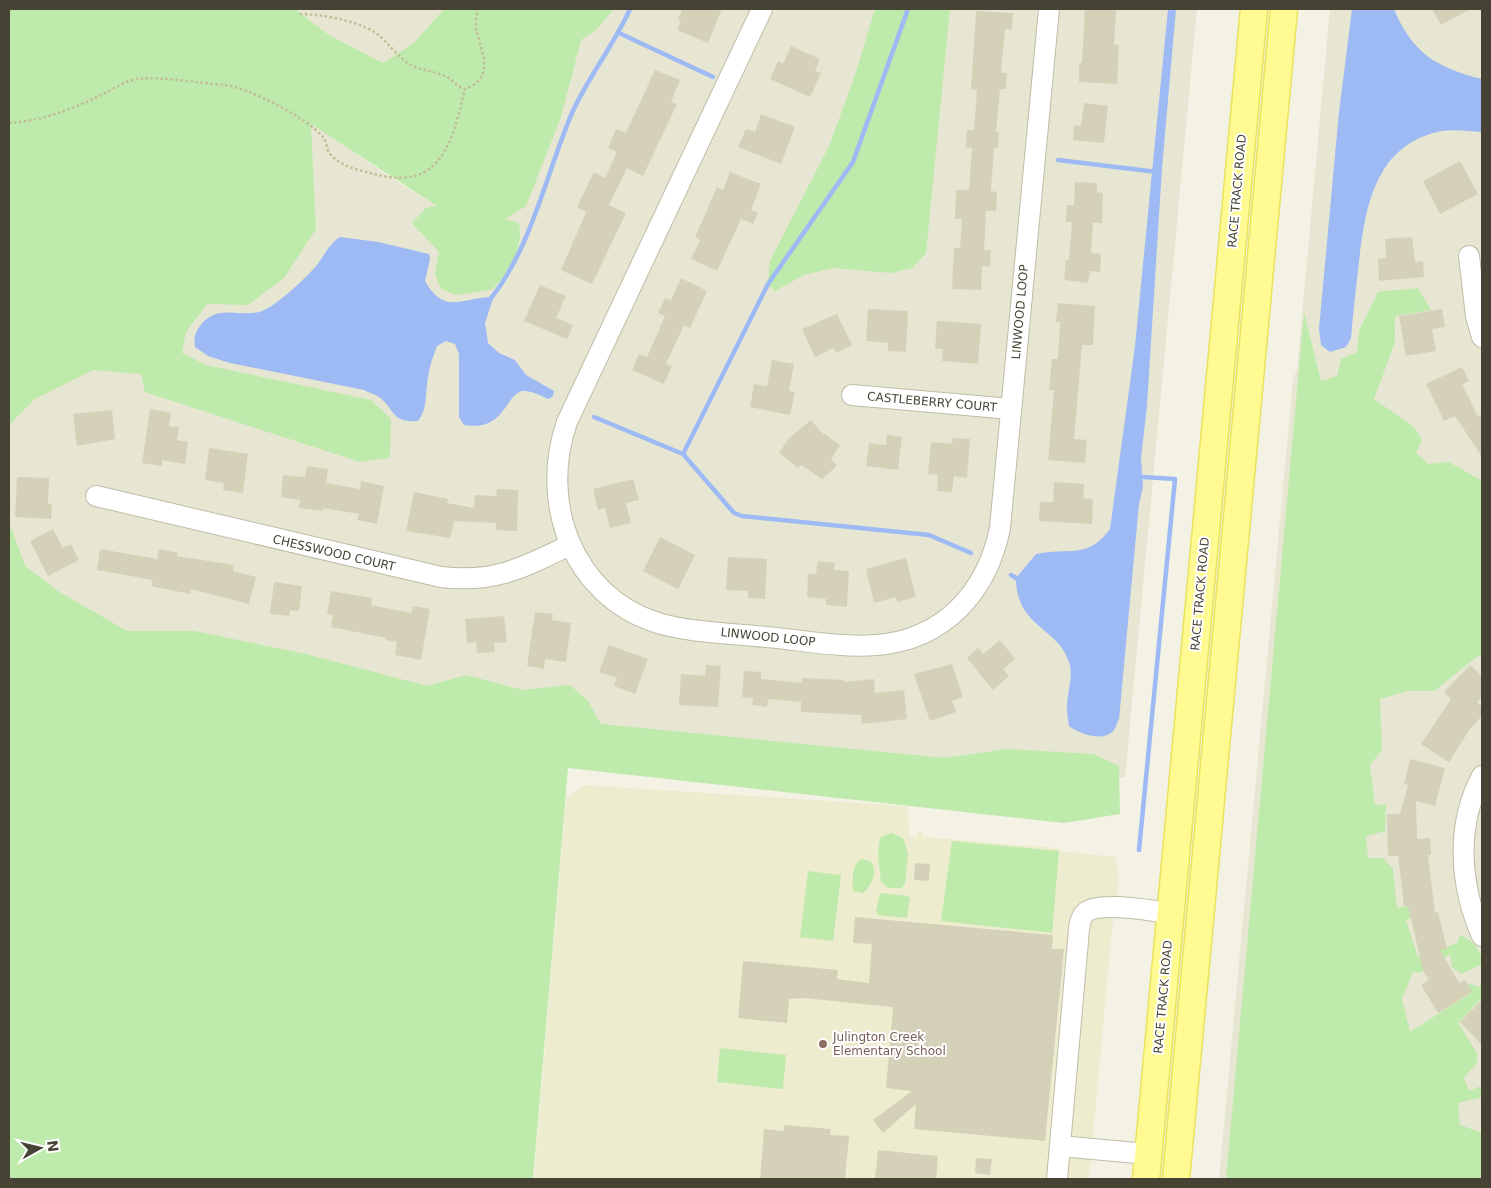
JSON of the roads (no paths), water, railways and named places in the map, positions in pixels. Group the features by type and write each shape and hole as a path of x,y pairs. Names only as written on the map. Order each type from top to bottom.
{"main road":[{"name":"RACE TRACK ROAD","path":"1146,1179 1254,9"},
{"path":"1148,1154 1177,1168 1284,9"},
{"path":"1170,913 1185,928 1197,948"}],"street":[{"name":"LINWOOD LOOP","path":"762,9 567,422 561,441 556,482 562,523 570,545 581,564 603,590 621,604 656,622 678,628 855,645 894,643 914,637 949,618 964,604 988,568 1000,528 1048,9"},
{"path":"1469,256 1476,316 1482,337"},
{"name":"CASTLEBERRY COURT","path":"852,394 1011,409"},
{"name":"CHESSWOOD COURT","path":"96,496 422,573 465,580 497,576 520,569 570,545"},
{"path":"1482,776 1468,819 1463,853 1468,897 1482,936"},
{"path":"1057,1179 1078,941 1082,917 1087,912 1104,907 1170,913"},
{"path":"1060,1146 1148,1154"}],"water":[{"path":"1168,9 1176,9 1162,168 1147,406 1141,458 1143,487 1139,504 1119,719 1115,729 1109,734 1098,737 1079,732 1069,726 1067,701 1071,678 1069,662 1064,651 1056,641 1030,617 1023,607 1018,594 1016,578 1036,554 1085,549 1102,539 1110,529 1135,346"},
{"path":"1352,9 1394,9 1409,37 1428,56 1452,70 1482,79 1482,132 1451,130 1433,133 1413,141 1397,153 1385,168 1376,184 1369,203 1361,242 1351,338 1346,347 1330,352 1321,345 1319,329 1339,112"},
{"path":"340,237 378,242 429,254 430,259 425,281 439,298 446,301 461,302 490,297 493,299 485,323 488,343 499,353 515,360 526,375 554,391 553,396 549,399 533,392 523,391 517,393 496,418 488,423 478,426 464,425 459,417 459,354 455,344 446,341 437,346 433,358 425,406 421,416 418,421 409,421 398,418 379,397 364,390 230,363 208,356 195,347 194,340 196,334 205,321 220,313 254,313 268,308 283,298 305,277"}],"waterway":[{"path":"491,298 517,257 528,233 578,100 630,9"},
{"path":"683,454 768,284 853,162 908,9"},
{"path":"619,33 713,77"},
{"path":"1058,160 1157,172"},
{"path":"594,417 683,454 734,513 742,516 929,535 971,553"},
{"path":"1139,850 1175,479 1143,477"},
{"path":"1011,575 1016,578"}],"place":[{"name":"Julington Creek Elementary School","path":"823,1044"}]}
